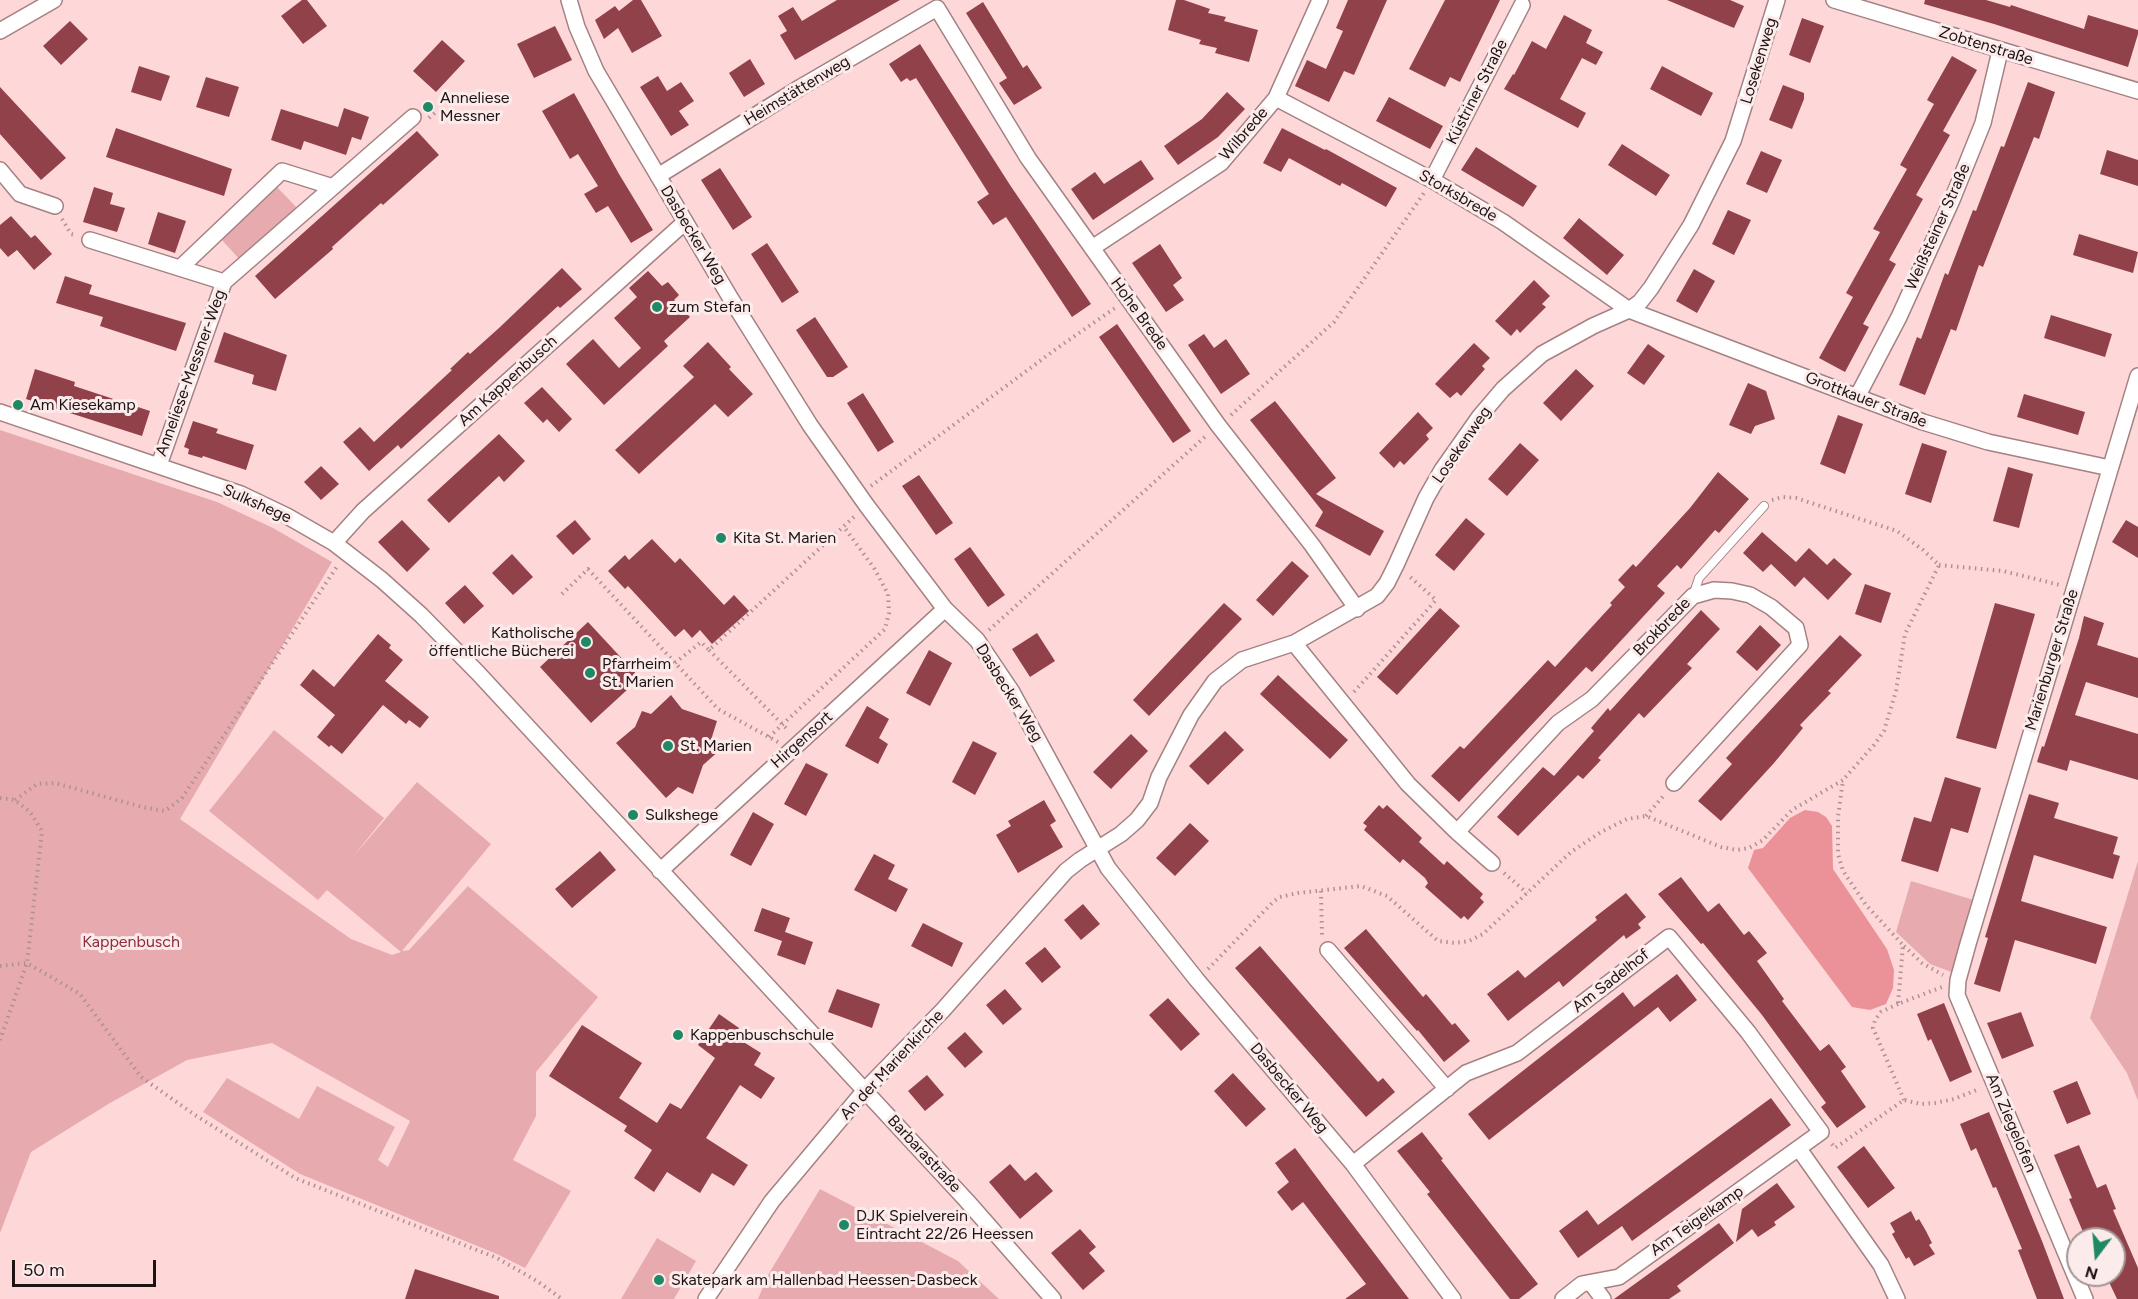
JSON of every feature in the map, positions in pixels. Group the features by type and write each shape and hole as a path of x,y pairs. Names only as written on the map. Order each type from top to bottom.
{"street":[{"path":"0,31 35,4 54,0"},
{"name":"Dasbecker Weg","path":"569,0 577,27 596,70 684,223 810,425 945,609 977,640 1012,692 1108,868 1197,980 1353,1164 1453,1299"},
{"name":"Wilbrede","path":"1092,248 1221,163 1276,98 1320,0"},
{"name":"Losekenweg","path":"1098,850 1137,820 1150,803 1174,746 1191,715 1215,681 1242,660 1294,643 1377,596 1396,565 1426,498 1442,470 1503,388 1542,354 1593,326 1629,310 1640,302 1683,238 1729,149 1742,117 1777,0"},
{"name":"Zobtenstraße","path":"1834,0 2138,91"},
{"name":"Küstriner Straße","path":"1432,180 1522,5"},
{"name":"Heimstättenweg","path":"658,176 801,87 937,8"},
{"name":"Hohe Brede","path":"937,8 1028,158 1218,425 1312,545 1356,609"},
{"name":"Weißsteiner Straße","path":"1857,397 1899,317 1952,200 1983,123 2000,51"},
{"name":"Storksbrede","path":"1276,98 1432,180 1503,222 1629,310"},
{"name":"Anneliese-Messner-Weg","path":"159,465 224,282 414,117"},
{"path":"0,170 20,194 55,206"},
{"path":"180,268 282,171 333,187"},
{"name":"Am Kappenbusch","path":"334,543 363,511 684,223"},
{"name":"Anneliese-Messner-Weg","path":"90,240 224,282"},
{"name":"Grottkauer Straße","path":"1629,310 1923,422 1988,442 2110,468"},
{"name":"Marienburger Straße","path":"1968,944 2138,376"},
{"name":"Sulkshege","path":"0,412 241,494 287,516 347,552 438,631 865,1090"},
{"name":"Brokbrede","path":"1457,832 1558,723 1592,699 1693,596 1714,590 1750,595 1796,627 1800,645 1674,783"},
{"name":"Hirgensort","path":"660,871 945,609"},
{"path":"1294,643 1408,784 1492,863"},
{"name":"An der Marienkirche","path":"706,1299 772,1200 865,1090 943,1010 1066,871 1098,850"},
{"name":"Am Sadelhof","path":"1353,1164 1466,1073 1517,1053 1669,937 1748,1032 1821,1132"},
{"name":"Am Ziegelofen","path":"1968,944 1958,980 1957,995 2085,1299"},
{"path":"1328,950 1447,1089"},
{"name":"Barbarastraße","path":"865,1090 1053,1299"},
{"name":"Am Teigelkamp","path":"1563,1299 1582,1284 1619,1277 1821,1132"},
{"path":"1799,1149 1881,1265 1897,1299"},
{"path":"1591,1283 1603,1299"}],"lane":[{"path":"1693,596 1699,578 1764,506"}],"path":[{"path":"55,206 70,234 90,240"},
{"path":"709,650 844,527 863,500 1056,348 1128,299"},
{"path":"1764,506 1772,500 1783,497 1796,498 1897,531 1939,565 2003,571 2074,587"},
{"path":"769,737 885,629 889,613 888,594 874,568 844,527"},
{"path":"15,800 37,783 55,783 165,811 182,798 347,552"},
{"path":"1344,704 1436,600 1396,565"},
{"path":"1197,980 1280,897 1361,886 1387,896 1438,941 1455,943 1469,941 1483,934 1571,852 1601,832 1627,819 1646,816 1721,847 1737,850 1749,848 1763,840 1791,810 1843,780 1884,731 1896,692 1905,634 1939,565"},
{"path":"562,594 588,569 718,709 769,737 796,746"},
{"path":"675,663 701,642 782,724 796,746"},
{"path":"1843,780 1838,817 1838,854 1843,871 1866,905 1903,945 1928,967 1958,980"},
{"path":"1646,816 1674,783"},
{"path":"0,798 15,800 30,812 42,831 27,963 0,1040"},
{"path":"1492,863 1527,893"},
{"path":"1321,891 1320,928 1328,950"},
{"path":"1898,1004 1903,945"},
{"path":"0,966 27,963 80,994 141,1077 195,1115 295,1178 497,1258 537,1281 562,1299"},
{"path":"1904,1100 1874,1028 1875,1020 1881,1012 1958,980"},
{"path":"1821,1132 1836,1148 1904,1100 1921,1104 1935,1103 1954,1099 1993,1082"}],"green space":[{"path":"277,187 298,209 241,261 221,239"},
{"name":"Kappenbusch","path":"0,430 217,502 273,528 332,562 180,819 351,939 392,955 401,952 327,890 318,900 209,811 274,730 384,818 352,858 417,782 491,844 402,951 409,950 468,886 598,997 536,1072 536,1116 513,1160 571,1191 525,1268 497,1254 300,1174 203,1112 227,1078 299,1119 317,1086 395,1127 378,1160 388,1167 410,1121 272,1043 187,1060 110,1103 31,1152 0,1233"},
{"path":"2138,861 2138,1101 2127,1073 2090,1018"},
{"path":"1911,881 1977,901 1954,973 1930,964 1896,932"},
{"name":"DJK Spielverein Eintracht 22/26 Heessen","path":"820,1189 958,1261 999,1299 758,1299 768,1275"},
{"name":"Skatepark am Hallenbad Heessen-Dasbeck","path":"657,1238 696,1261 674,1299 621,1299"}],"shaded area":[{"path":"1805,810 1818,812 1826,817 1832,826 1833,869 1887,949 1894,970 1893,988 1886,1004 1870,1010 1852,1007 1748,868 1754,850 1763,848 1790,818"}],"building":[{"path":"302,0 307,0 327,26 303,44 281,16"},
{"path":"633,0 641,0 662,36 632,53 618,28 604,39 595,20 615,6 619,11"},
{"path":"837,0 900,0 795,60 780,35 787,31 778,16 793,7 802,21"},
{"path":"1176,0 1184,0 1210,9 1208,13 1226,17 1224,21 1258,30 1249,62 1215,53 1217,48 1199,44 1201,40 1168,30"},
{"path":"1348,0 1387,0 1354,75 1344,71 1329,102 1295,86 1307,60 1326,69 1343,31 1336,28"},
{"path":"1445,0 1500,0 1460,82 1450,77 1445,87 1409,69"},
{"path":"1667,0 1730,0 1744,6 1734,28"},
{"path":"1925,0 1986,0 2010,7 2011,5 2084,29 2088,15 2138,30 2138,34 2128,67 1924,4"},
{"path":"983,2 1023,68 1027,65 1042,88 1014,105 999,83 1007,78 966,13"},
{"path":"1564,15 1592,30 1586,43 1603,52 1596,65 1582,58 1560,99 1586,113 1578,128 1504,89 1532,41 1546,49"},
{"path":"1802,18 1824,26 1810,63 1789,55"},
{"path":"70,21 88,39 61,65 43,46"},
{"path":"555,26 572,60 534,78 517,44"},
{"path":"442,40 465,61 436,92 413,71"},
{"path":"920,44 1010,185 1091,304 1072,317 1006,217 993,225 977,202 989,194 916,78 910,81 907,78 901,82 889,64"},
{"path":"1952,56 1977,70 1943,131 1950,135 1916,195 1923,199 1889,260 1896,264 1863,324 1869,327 1845,372 1819,358 1853,297 1846,293 1880,232 1873,229 1907,169 1900,165 1934,104 1927,100"},
{"path":"750,59 765,84 744,97 729,73"},
{"path":"139,66 170,76 161,101 131,92"},
{"path":"1662,66 1713,93 1701,116 1650,89"},
{"path":"658,76 667,91 681,82 694,101 679,111 689,125 671,136 640,87"},
{"path":"206,77 239,87 229,117 196,107"},
{"path":"2028,82 2055,92 2039,139 2034,137 1983,267 1979,265 1956,331 1951,329 1925,395 1899,385 1917,337 1921,339 1945,273 1948,275 1973,210 1976,211 2001,146 2004,147"},
{"path":"1783,85 1804,93 1804,99 1792,129 1769,120"},
{"path":"0,87 66,158 41,180 0,134"},
{"path":"1227,92 1245,109 1218,137 1178,165 1164,146 1202,119"},
{"path":"574,93 653,230 631,243 608,206 596,213 584,194 598,186 578,154 570,159 542,111"},
{"path":"1389,97 1443,126 1430,149 1376,121"},
{"path":"344,108 369,117 361,140 352,137 346,155 304,141 301,150 271,140 281,109 338,127"},
{"path":"116,128 232,169 224,196 106,157"},
{"path":"1282,128 1397,188 1386,207 1342,183 1340,186 1289,158 1281,172 1263,163"},
{"path":"417,131 439,155 383,205 381,203 332,247 333,249 275,299 255,276"},
{"path":"1622,144 1670,175 1656,196 1608,165"},
{"path":"1476,147 1537,186 1523,207 1461,170"},
{"path":"2107,150 2138,160 2138,186 2100,174"},
{"path":"1761,151 1782,160 1767,193 1746,184"},
{"path":"1141,160 1154,179 1093,220 1071,189 1095,172 1104,184"},
{"path":"720,168 752,217 733,230 701,180"},
{"path":"94,187 113,193 110,204 125,208 117,232 83,222"},
{"path":"1728,210 1751,220 1734,255 1712,244"},
{"path":"158,212 186,221 175,253 148,244"},
{"path":"11,216 31,238 35,235 52,254 34,270 17,250 8,257 0,248 0,225"},
{"path":"1579,218 1624,255 1607,275 1563,238"},
{"path":"2079,234 2138,252 2133,273 2073,255"},
{"path":"767,243 799,292 782,303 751,254"},
{"path":"1160,244 1182,278 1173,285 1184,300 1166,312 1132,263"},
{"path":"562,268 582,289 560,308 558,306 401,449 398,445 369,471 343,442 360,427 374,442 452,370 450,369 468,352 470,354"},
{"path":"1694,269 1715,281 1697,313 1676,301"},
{"path":"648,271 662,286 668,282 679,295 674,300 690,317 664,341 668,346 604,405 566,364 593,339 619,368 641,348 614,318 637,297 629,288"},
{"path":"65,276 92,285 89,294 186,323 176,351 100,326 103,317 56,303"},
{"path":"1534,280 1550,296 1542,304 1546,307 1520,333 1517,329 1511,336 1495,321"},
{"path":"2051,315 2112,334 2105,357 2044,338"},
{"path":"815,317 848,367 833,377 827,377 796,330"},
{"path":"1117,324 1191,431 1173,443 1099,337"},
{"path":"224,332 287,355 276,391 252,384 254,375 214,362"},
{"path":"1204,334 1214,348 1226,339 1250,374 1221,394 1188,345"},
{"path":"708,342 753,394 728,417 715,404 639,474 615,450 694,377 683,366"},
{"path":"1474,343 1490,358 1482,366 1485,369 1461,396 1457,392 1450,398 1435,384"},
{"path":"1648,344 1665,356 1644,385 1627,373"},
{"path":"35,369 75,382 74,386 150,411 142,436 26,399"},
{"path":"1576,369 1594,386 1561,421 1543,403"},
{"path":"1748,383 1766,391 1775,419 1755,426 1751,434 1729,425"},
{"path":"542,387 572,419 559,432 547,419 543,423 524,403"},
{"path":"863,393 894,442 878,452 847,403"},
{"path":"2024,394 2085,412 2078,435 2017,417"},
{"path":"1275,401 1336,478 1316,494 1384,531 1370,556 1315,526 1323,512 1250,420"},
{"path":"1418,412 1433,428 1426,435 1429,439 1404,465 1400,461 1394,468 1379,453"},
{"path":"1838,415 1863,424 1845,474 1820,464"},
{"path":"193,421 218,429 216,433 254,445 246,470 203,456 202,458 188,454 189,449 184,447"},
{"path":"499,434 525,461 504,482 499,476 449,523 427,500"},
{"path":"1520,443 1539,460 1507,496 1488,479"},
{"path":"1922,443 1947,451 1931,503 1905,494"},
{"path":"321,466 339,484 321,500 304,482"},
{"path":"2008,467 2033,474 2019,528 1993,521"},
{"path":"1718,472 1749,499 1719,533 1715,530 1681,569 1677,565 1657,586 1665,593 1592,672 1586,667 1459,802 1431,776 1460,746 1464,749 1548,660 1555,667 1612,605 1610,603 1625,587 1618,580 1633,564 1636,567 1690,508"},
{"path":"919,475 953,523 936,535 902,486"},
{"path":"1466,518 1485,534 1454,571 1435,555"},
{"path":"402,520 430,549 407,572 378,542"},
{"path":"575,520 591,539 573,555 556,536"},
{"path":"2126,520 2138,527 2138,558 2112,542"},
{"path":"1762,532 1796,562 1809,548 1827,565 1834,558 1852,574 1828,600 1804,577 1795,587 1771,564 1763,572 1743,553"},
{"path":"652,539 675,563 680,558 724,605 734,595 749,611 712,644 700,630 692,638 684,629 675,637 628,586 625,589 608,571 625,555 629,560"},
{"path":"970,547 1005,595 988,607 954,559"},
{"path":"512,554 533,577 513,595 492,573"},
{"path":"1292,561 1309,576 1273,616 1256,600"},
{"path":"1865,584 1891,593 1881,623 1855,614"},
{"path":"465,585 484,606 464,624 445,603"},
{"path":"1224,603 1242,619 1149,716 1133,700"},
{"path":"1995,603 2035,614 1996,749 1956,738"},
{"path":"1440,608 1460,626 1397,695 1377,677"},
{"path":"1701,610 1720,629 1687,664 1692,668 1644,718 1639,713 1598,758 1601,760 1583,779 1578,775 1518,836 1497,817 1543,767 1554,776 1594,731 1591,728 1608,708 1610,711"},
{"path":"2084,616 2104,623 2097,645 2138,658 2138,698 2086,682 2075,715 2138,734 2138,780 2070,760 2067,771 2037,762 2042,746 2044,747"},
{"name":"Pfarrheim St. Marien","path":"588,622 640,678 591,723 540,667"},
{"path":"1760,625 1781,645 1757,671 1736,652"},
{"path":"1037,633 1055,661 1030,677 1012,649"},
{"path":"378,634 403,660 385,681 429,717 420,728 409,720 406,724 383,705 342,754 317,737 335,715 300,685 313,669 334,687"},
{"path":"1840,635 1862,655 1828,691 1831,693 1800,725 1803,728 1774,763 1721,821 1698,801 1732,764 1726,758"},
{"path":"929,650 952,663 930,706 906,693"},
{"path":"1278,675 1348,740 1330,759 1260,694"},
{"name":"St. Marien","path":"671,695 682,709 717,721 711,740 720,750 703,765 693,794 678,787 666,798 616,743 635,727 642,711 651,714"},
{"path":"867,706 889,719 879,738 888,744 878,764 845,746"},
{"path":"1225,731 1244,750 1208,785 1189,766"},
{"path":"1131,734 1148,751 1111,789 1093,772"},
{"path":"973,741 997,753 975,795 952,782"},
{"path":"806,763 828,774 806,816 784,804"},
{"path":"1945,777 1981,788 1968,833 1951,828 1938,872 1901,861 1914,817 1931,822"},
{"path":"2029,794 2059,803 2054,818 2118,837 2113,854 2120,856 2113,879 2034,855 2021,901 2107,927 2096,964 2015,940 2000,992 1974,984 1988,938 1985,937"},
{"path":"1044,800 1056,821 1050,825 1063,847 1018,873 996,835 1011,826 1008,821"},
{"path":"1379,805 1383,809 1387,805 1422,838 1419,842 1444,865 1447,861 1483,894 1480,898 1484,902 1468,920 1464,916 1461,919 1425,887 1428,883 1425,878 1403,859 1400,863 1364,830 1367,826 1363,823"},
{"path":"753,812 774,824 751,866 730,855"},
{"path":"1190,823 1209,841 1175,876 1156,858"},
{"path":"600,851 616,870 572,908 555,889"},
{"path":"874,854 895,865 888,879 908,889 896,912 854,890"},
{"path":"1681,877 1708,912 1719,903 1744,935 1749,931 1767,953 1757,961 1784,999 1782,1001 1820,1051 1829,1044 1846,1067 1841,1071 1866,1107 1837,1128 1821,1107 1826,1103 1762,1015 1703,943 1701,944 1658,894"},
{"path":"1626,893 1646,917 1638,924 1641,928 1626,939 1624,935 1563,987 1559,981 1508,1021 1487,994 1518,970 1525,978 1597,920 1595,917"},
{"path":"1083,904 1100,924 1081,940 1064,920"},
{"path":"762,908 790,918 785,932 813,942 805,965 777,955 782,941 754,931"},
{"path":"923,923 963,943 952,967 911,946"},
{"path":"1366,929 1423,997 1426,994 1452,1025 1455,1023 1470,1041 1444,1062 1344,948"},
{"path":"1260,946 1378,1082 1383,1078 1395,1092 1366,1117 1235,968"},
{"path":"1045,947 1061,967 1042,983 1025,963"},
{"path":"1677,974 1697,1000 1670,1022 1658,1007 1489,1140 1468,1114 1623,992 1634,1007"},
{"path":"837,989 880,1004 872,1028 828,1012"},
{"path":"1005,989 1022,1009 1003,1025 986,1005"},
{"path":"1168,998 1200,1034 1181,1051 1149,1015"},
{"path":"1944,1003 1972,1072 1950,1082 1931,1039 1928,1041 1917,1014"},
{"path":"2021,1012 2034,1046 2002,1059 1987,1023"},
{"path":"719,1014 739,1028 734,1036 761,1053 754,1065 775,1078 761,1099 740,1085 706,1138 748,1165 734,1186 712,1173 700,1193 667,1172 654,1192 634,1178 652,1150 624,1131 627,1126 549,1076 582,1025 642,1063 619,1098 657,1123 670,1103 681,1109 715,1058 698,1045"},
{"path":"965,1032 983,1052 965,1068 947,1048"},
{"path":"1233,1073 1266,1109 1246,1127 1214,1091"},
{"path":"927,1075 944,1095 925,1111 908,1091"},
{"path":"2077,1081 2091,1114 2067,1124 2053,1091"},
{"path":"1771,1098 1791,1125 1632,1241 1622,1226 1578,1258 1559,1231 1587,1210 1598,1225"},
{"path":"1989,1112 2064,1299 2037,1299 2018,1250 2022,1249 1996,1187 1993,1188 1976,1148 1971,1151 1960,1124"},
{"path":"1422,1132 1443,1159 1441,1160 1538,1284 1519,1299 1510,1299 1427,1194 1430,1192 1397,1151"},
{"path":"2079,1145 2097,1188 2106,1184 2120,1227 2081,1227 2069,1199 2072,1198 2054,1155"},
{"path":"1864,1146 1895,1188 1868,1208 1837,1167"},
{"path":"1295,1148 1409,1299 1345,1299 1366,1284 1303,1202 1292,1211 1277,1192 1289,1182 1275,1163"},
{"path":"1010,1164 1025,1181 1036,1172 1053,1191 1020,1219 989,1182"},
{"path":"1777,1183 1795,1207 1774,1222 1776,1225 1758,1237 1752,1229 1736,1242 1742,1209"},
{"path":"1911,1211 1916,1221 1919,1219 1926,1231 1932,1243 1929,1245 1935,1254 1914,1266 1909,1257 1906,1259 1892,1234 1895,1232 1890,1223"},
{"path":"1719,1223 1734,1243 1677,1286 1681,1291 1669,1299 1614,1299"},
{"path":"1080,1229 1096,1247 1089,1253 1105,1271 1083,1290 1051,1253"},
{"path":"2126,1240 2138,1268 2138,1299 2117,1299 2111,1287 2126,1287"},
{"path":"415,1269 499,1296 499,1299 405,1299"}],"place":[{"name":"Anneliese Messner","path":"428,107"},
{"name":"zum Stefan","path":"657,307"},
{"name":"Am Kiesekamp","path":"18,405"},
{"name":"Kita St. Marien","path":"721,538"},
{"name":"Katholische öffentliche Bücherei","path":"586,642"},
{"name":"Pfarrheim St. Marien","path":"590,673"},
{"name":"St. Marien","path":"668,746"},
{"name":"Sulkshege","path":"633,815"},
{"name":"Kappenbuschschule","path":"678,1035"},
{"name":"DJK Spielverein Eintracht 22/26 Heessen","path":"844,1225"},
{"name":"Skatepark am Hallenbad Heessen-Dasbeck","path":"659,1280"}]}
